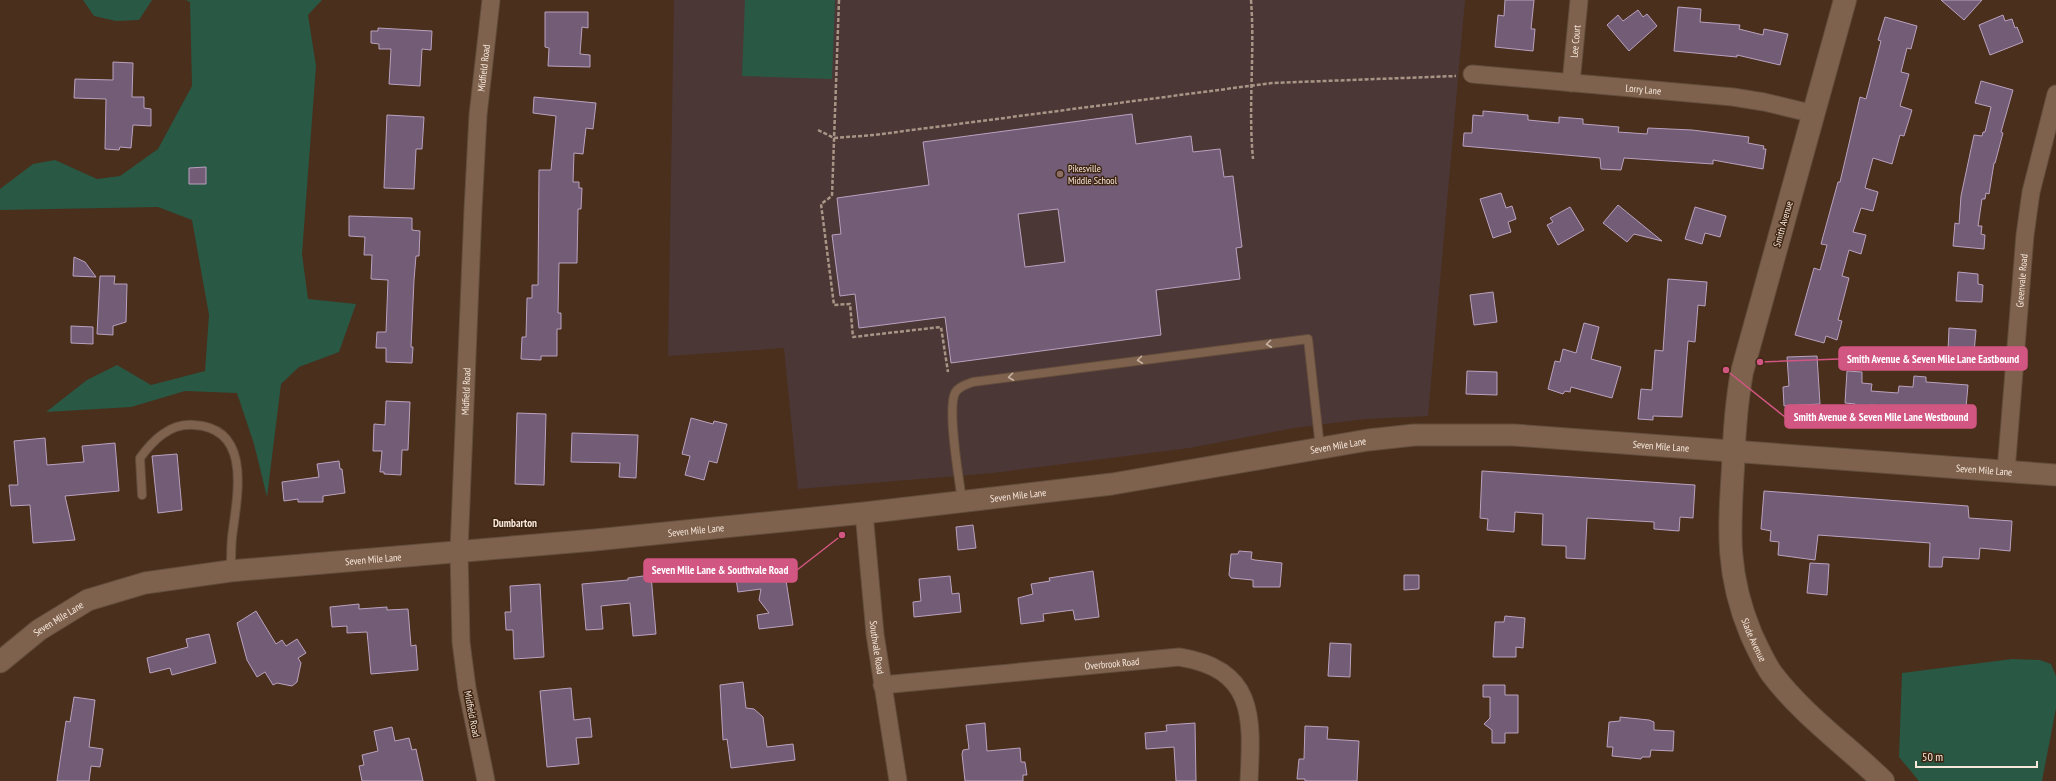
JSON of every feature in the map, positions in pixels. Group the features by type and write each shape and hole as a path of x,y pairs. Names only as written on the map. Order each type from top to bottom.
{"main road":[{"name":"Smith Avenue","path":"1734,450 1737,399 1742,372 1845,0"},
{"name":"Slade Avenue","path":"1734,450 1730,539 1733,577 1742,612 1756,645 1772,674 1795,700 1883,781"}],"street":[{"name":"Midfield Road","path":"486,781 467,688 461,642 459,550 478,115 491,0"},
{"name":"Lee Court","path":"1571,83 1579,0"},
{"name":"Lorry Lane","path":"1472,74 1733,97 1764,102 1814,114"},
{"name":"Greenvale Road","path":"2006,471 2025,235 2032,192 2056,94"},
{"name":"Seven Mile Lane","path":"0,662 40,630 88,600 145,583 230,571 459,550 596,540 962,502 1112,484 1368,440 1414,435 1514,435 1734,450 2056,475"},
{"name":"Southvale Road","path":"864,513 867,560 882,685 898,781"},
{"name":"Overbrook Road","path":"882,685 1179,657 1196,660 1211,666 1226,676 1238,689 1246,703 1250,721 1251,742 1249,781"}],"lane":[{"path":"962,502 952,413 955,393 962,386 973,382 1308,339 1320,448"},
{"path":"142,495 140,458 158,436 172,428 187,424 205,425 218,430 228,441 234,455 238,479 230,571"}],"path":[{"path":"839,0 832,196 821,204 834,305 850,304 853,337 941,327 948,372"},
{"path":"1251,0 1251,132 1253,159"},
{"path":"818,130 834,138 874,136 1272,83 1439,78 1472,74"}],"shaded area":[{"name":"Pikesville Middle School","path":"674,0 1465,0 1428,416 1365,419 1294,428 1189,448 993,473 798,489 784,348 668,356"}],"green space":[{"path":"83,0 152,0 139,20 116,21 94,16"},
{"path":"186,0 322,0 308,15 316,66 302,254 308,299 356,304 339,352 299,367 281,384 267,497 254,444 237,393 185,391 131,407 46,412 87,380 117,365 151,385 205,371 209,315 192,220 158,207 0,210 0,189 33,164 55,160 97,179 120,176 158,149 192,86 190,2"},
{"path":"745,0 835,0 832,79 742,76"},
{"path":"2012,659 2040,660 2051,664 2056,676 2056,708 2042,781 1919,781 1899,757 1902,673"}],"building":[{"path":"1505,0 1534,0 1531,29 1535,29 1533,51 1495,47 1498,15 1504,16"},
{"path":"1941,0 1982,0 1964,20"},
{"path":"1678,7 1701,9 1700,22 1740,25 1739,29 1763,35 1764,29 1788,34 1780,65 1737,55 1737,57 1674,51"},
{"path":"1638,10 1643,17 1647,14 1657,26 1629,51 1607,25 1618,15 1623,21"},
{"path":"545,12 588,12 588,28 582,27 580,54 590,55 590,67 548,66 549,48 545,47"},
{"path":"2003,15 2005,21 2012,19 2023,42 1990,55 1979,25"},
{"path":"1885,17 1917,26 1911,49 1907,48 1901,72 1909,74 1900,106 1912,110 1904,136 1900,135 1892,164 1873,158 1865,188 1878,192 1873,211 1861,208 1853,232 1866,235 1861,254 1849,250 1842,276 1849,278 1838,320 1842,321 1837,340 1826,336 1824,343 1795,335 1814,268 1820,270 1827,245 1821,244 1838,182 1840,182 1860,97 1866,99 1881,41 1878,40"},
{"path":"378,28 432,31 431,50 422,49 420,86 389,84 391,49 379,49 379,44 371,43 371,31 378,31"},
{"path":"113,62 133,63 132,97 144,97 144,108 151,109 151,126 133,125 131,148 120,147 119,150 105,149 106,99 74,98 75,79 113,80"},
{"path":"1981,81 2013,90 2001,132 2003,133 1994,163 1989,194 1986,193 1985,199 1982,199 1978,226 1982,226 1981,234 1985,235 1984,249 1953,246 1955,223 1959,224 1961,196 1974,135 1982,136 1983,132 1985,132 1991,107 1975,103"},
{"path":"534,97 596,103 593,129 586,128 583,154 574,153 573,182 579,182 579,188 582,188 581,209 578,209 577,263 559,263 558,313 561,313 561,329 557,329 557,356 541,356 541,360 521,359 522,337 526,337 527,298 532,298 532,285 538,285 539,170 551,170 556,116 533,113"},
{"path":"1483,111 1528,115 1528,120 1559,123 1559,117 1583,119 1583,124 1619,127 1618,132 1647,134 1648,128 1692,130 1749,137 1748,143 1764,146 1763,149 1766,149 1763,169 1713,160 1713,164 1624,158 1621,170 1601,169 1600,158 1463,146 1464,133 1472,133 1473,115 1483,116"},
{"path":"1132,114 1136,144 1191,136 1193,152 1220,149 1224,177 1233,176 1242,247 1236,248 1240,279 1156,290 1161,335 951,363 945,317 859,328 855,294 840,296 832,235 841,234 837,198 929,185 923,142","holes":["1058,209 1065,262 1025,267 1018,214"]},
{"path":"387,115 424,117 422,149 416,149 414,189 384,188"},
{"path":"206,167 206,184 189,184 189,168"},
{"path":"1501,193 1506,208 1512,206 1516,219 1508,222 1511,232 1493,238 1480,199"},
{"path":"1618,205 1662,241 1634,234 1627,242 1603,223"},
{"path":"1570,207 1584,230 1558,245 1547,225 1553,222 1550,218"},
{"path":"1695,207 1726,216 1720,237 1705,233 1702,244 1685,239"},
{"path":"349,216 412,218 412,230 420,231 419,256 416,256 414,280 411,347 413,347 412,363 386,362 386,348 376,348 377,332 386,332 388,280 371,279 372,255 364,255 365,237 349,236"},
{"path":"74,257 85,262 96,277 73,276"},
{"path":"1958,272 1978,274 1978,284 1983,285 1982,302 1956,301"},
{"path":"100,276 115,276 114,284 127,284 126,322 113,326 113,335 97,334"},
{"path":"1668,279 1707,282 1705,306 1698,305 1695,342 1688,341 1682,417 1653,416 1653,420 1638,419 1641,389 1652,390 1655,350 1663,351"},
{"path":"1493,292 1497,322 1474,325 1470,295"},
{"path":"1584,323 1599,327 1591,359 1621,367 1612,398 1571,387 1570,392 1565,391 1563,394 1548,389 1555,361 1560,362 1563,349 1576,353"},
{"path":"71,326 93,327 93,344 71,343"},
{"path":"1949,328 1976,330 1974,353 1948,351"},
{"path":"1817,356 1820,404 1784,406 1783,387 1789,386 1787,357"},
{"path":"1467,371 1497,372 1497,395 1466,394"},
{"path":"1847,371 1862,372 1862,383 1872,384 1871,391 1898,393 1899,386 1913,387 1914,376 1926,377 1926,382 1968,385 1965,419 1897,413 1897,407 1870,405 1870,411 1855,410 1855,404 1845,403"},
{"path":"386,401 410,402 408,450 402,450 401,475 384,474 384,472 380,472 382,451 373,451 374,424 385,425"},
{"path":"517,413 546,414 544,485 515,484"},
{"path":"691,418 713,424 714,421 727,424 717,463 709,461 704,480 685,475 690,456 682,454"},
{"path":"572,433 638,435 636,478 619,477 620,463 571,462"},
{"path":"45,438 47,465 84,462 82,446 115,443 119,491 65,496 75,540 33,543 30,505 11,506 9,485 18,485 14,441"},
{"path":"177,454 182,510 158,513 152,456"},
{"path":"339,461 340,469 342,469 345,493 323,496 323,502 298,502 298,499 284,501 282,482 319,477 317,464"},
{"path":"1482,471 1695,485 1693,518 1680,517 1679,531 1654,529 1654,522 1587,518 1585,559 1566,558 1566,546 1542,545 1543,514 1515,512 1514,532 1487,530 1488,519 1480,518"},
{"path":"1764,491 1968,506 1969,518 2012,521 2010,551 1980,548 1979,559 1943,557 1942,567 1929,567 1930,543 1818,535 1815,560 1778,555 1779,542 1770,541 1771,531 1761,529"},
{"path":"973,525 976,548 958,550 956,527"},
{"path":"1239,551 1252,552 1251,559 1282,563 1280,587 1253,587 1253,580 1231,578 1229,575 1231,554 1238,554"},
{"path":"1810,563 1829,564 1827,595 1807,593"},
{"path":"761,570 763,582 764,577 785,574 793,625 759,629 757,615 769,613 759,600 761,589 738,592 735,572"},
{"path":"1093,571 1099,617 1075,620 1073,610 1043,614 1044,621 1021,624 1018,598 1033,594 1031,584 1050,581 1049,578"},
{"path":"651,575 656,634 633,636 630,603 601,606 603,629 586,630 582,584 628,580 628,578"},
{"path":"1404,575 1419,575 1419,589 1404,590"},
{"path":"950,576 952,594 959,593 961,612 914,617 913,602 921,601 919,579"},
{"path":"540,584 544,657 514,659 513,630 506,630 505,612 511,612 510,586"},
{"path":"359,604 359,609 387,607 387,610 408,609 411,646 416,645 418,670 371,674 367,632 347,633 347,626 332,627 330,607"},
{"path":"256,611 276,644 282,640 286,646 297,639 306,653 298,658 301,663 297,682 292,686 277,683 273,685 265,672 257,677 247,660 237,623"},
{"path":"1505,616 1525,618 1523,648 1516,647 1516,657 1493,657 1495,622 1504,622"},
{"path":"209,634 216,663 172,675 170,668 150,673 147,658 188,647 186,639"},
{"path":"1330,643 1351,644 1350,677 1328,676"},
{"path":"743,682 746,708 754,709 763,717 767,747 793,744 795,760 731,768 727,739 723,740 720,685"},
{"path":"1483,685 1505,685 1505,695 1518,695 1518,733 1505,733 1505,743 1492,743 1492,730 1484,724 1490,718 1490,697 1483,697"},
{"path":"571,688 574,720 590,718 592,737 576,738 579,764 547,767 540,691"},
{"path":"74,697 95,700 89,747 103,749 100,767 91,766 89,781 57,781 66,721 70,722"},
{"path":"1620,717 1649,720 1654,722 1654,730 1674,731 1673,751 1651,750 1650,757 1642,757 1641,759 1612,756 1613,747 1607,747 1609,722 1620,721"},
{"path":"985,723 987,751 1020,748 1021,762 1025,762 1027,775 1023,775 1023,781 965,781 962,754 963,750 969,749 966,725"},
{"path":"1195,723 1196,781 1176,781 1174,747 1146,749 1145,733 1167,731 1166,725"},
{"path":"1305,726 1328,727 1327,739 1359,741 1357,781 1305,781 1305,779 1297,779 1299,759 1304,759"},
{"path":"392,727 395,741 409,738 412,750 416,749 423,781 362,781 359,766 364,765 362,755 378,751 374,731"}],"place":[{"name":"Pikesville Middle School","path":"1060,174"},
{"name":"Smith Avenue & Seven Mile Lane Eastbound","path":"1760,362"},
{"name":"Smith Avenue & Seven Mile Lane Westbound","path":"1726,370"},
{"name":"Seven Mile Lane & Southvale Road","path":"842,535"}],"district":[{"name":"Dumbarton","path":"515,523"}]}
